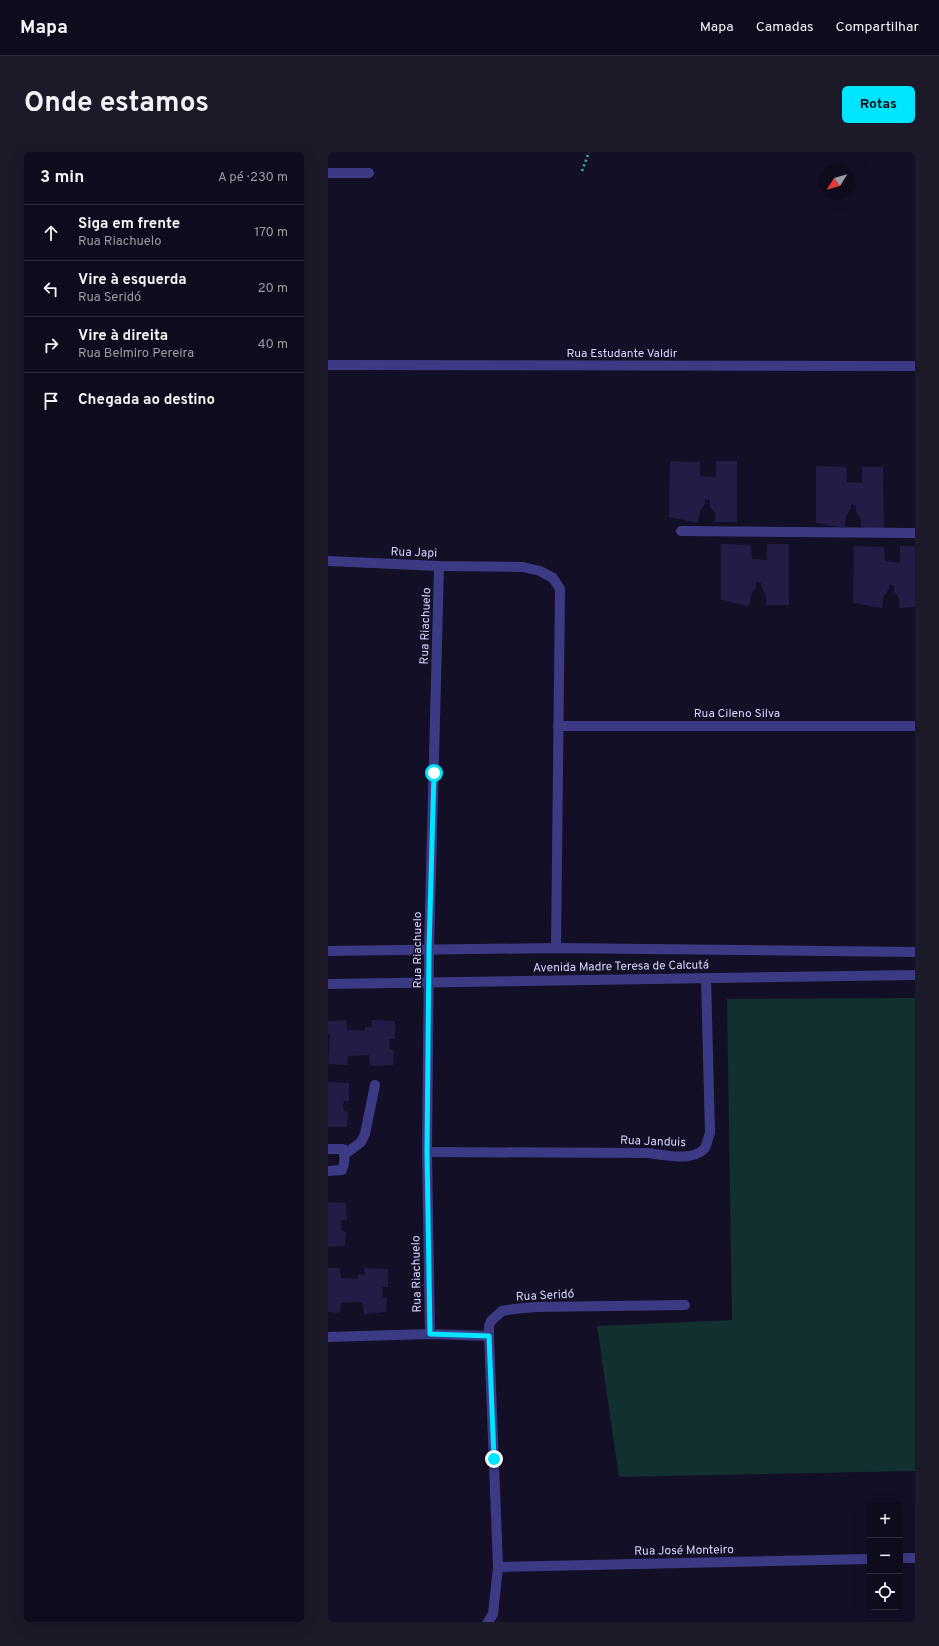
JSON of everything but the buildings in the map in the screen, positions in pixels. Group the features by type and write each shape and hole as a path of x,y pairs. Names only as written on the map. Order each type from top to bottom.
{"street":[{"path":"328,173 369,173"},
{"name":"Rua Estudante Valdir","path":"328,365 915,366"},
{"path":"681,531 915,533"},
{"name":"Rua Japi","path":"328,561 439,566 523,567 553,578 560,589 556,948"},
{"name":"Rua Riachuelo","path":"430,1334 427,1152 429,949 439,566"},
{"name":"Rua Cileno Silva","path":"558,726 915,726"},
{"name":"Avenida Madre Teresa de Calcutá","path":"328,950 556,948 915,952"},
{"name":"Avenida Madre Teresa de Calcutá","path":"328,984 561,979 915,975"},
{"name":"Rua Janduis","path":"427,1152 648,1153 684,1157 701,1152 706,1147 710,1133 706,978"},
{"path":"344,1155 361,1142 365,1134 375,1085"},
{"path":"328,1149 345,1150 342,1170 328,1171"},
{"name":"Rua Seridó","path":"488,1622 493,1614 498,1567 489,1336 489,1326 491,1321 502,1311 535,1307 685,1305"},
{"path":"328,1337 430,1334 489,1336"},
{"path":"903,1558 915,1558"},
{"name":"Rua José Monteiro","path":"498,1567 867,1559"}],"path":[{"path":"582,172 589,152"}],"green space":[{"path":"915,998 915,1471 619,1477 597,1326 732,1320 727,999"}],"route":[{"path":"434,773 429,949 427,1152 430,1334 489,1336 494,1459"}]}
